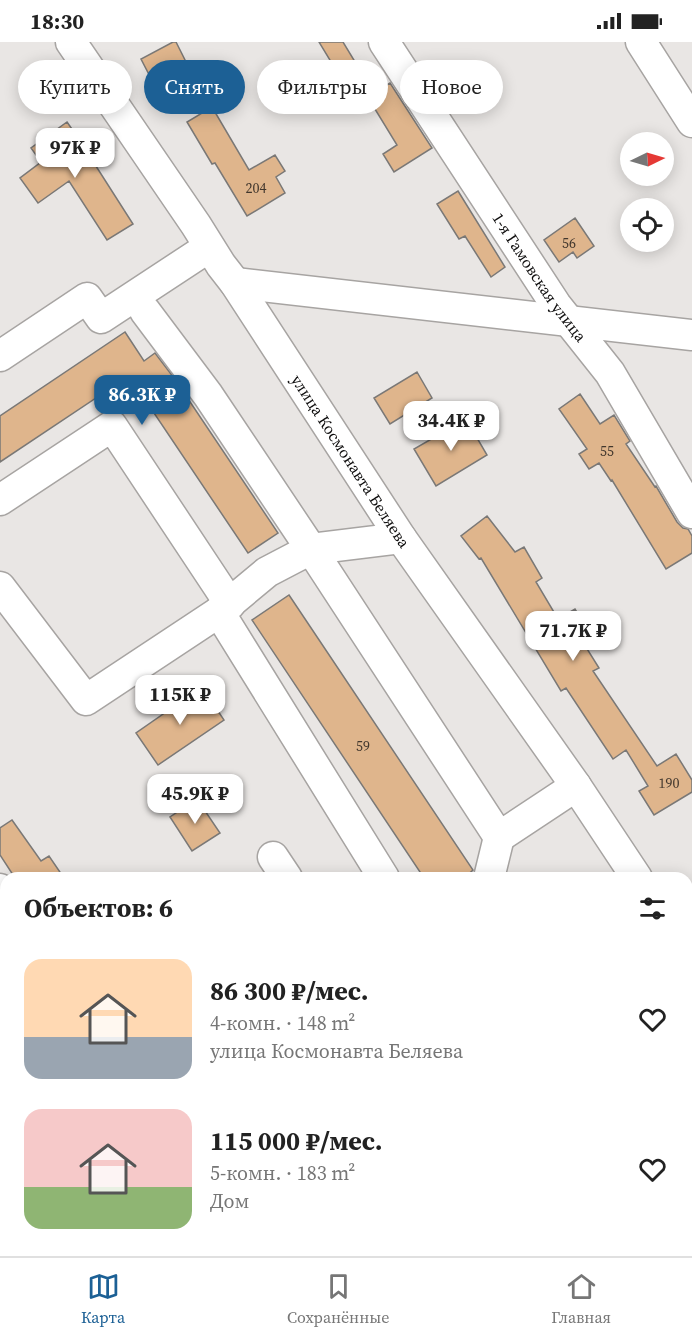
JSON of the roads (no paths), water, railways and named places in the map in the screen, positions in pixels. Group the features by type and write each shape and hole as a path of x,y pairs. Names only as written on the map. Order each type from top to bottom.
{"street":[{"name":"улица Космонавта Беляева","path":"71,42 235,283 401,538 576,786 633,872"},
{"name":"1-я Гамовская улица","path":"384,42 567,320 610,373 692,513"},
{"path":"641,42 692,122"},
{"path":"0,356 87,298 101,318 209,247"},
{"path":"235,283 692,335"},
{"path":"145,311 208,395 500,837"},
{"path":"0,500 112,426 225,608 380,872"},
{"path":"0,587 86,700 225,608 267,573 311,549 401,538"},
{"path":"491,872 500,837 576,786"}]}
